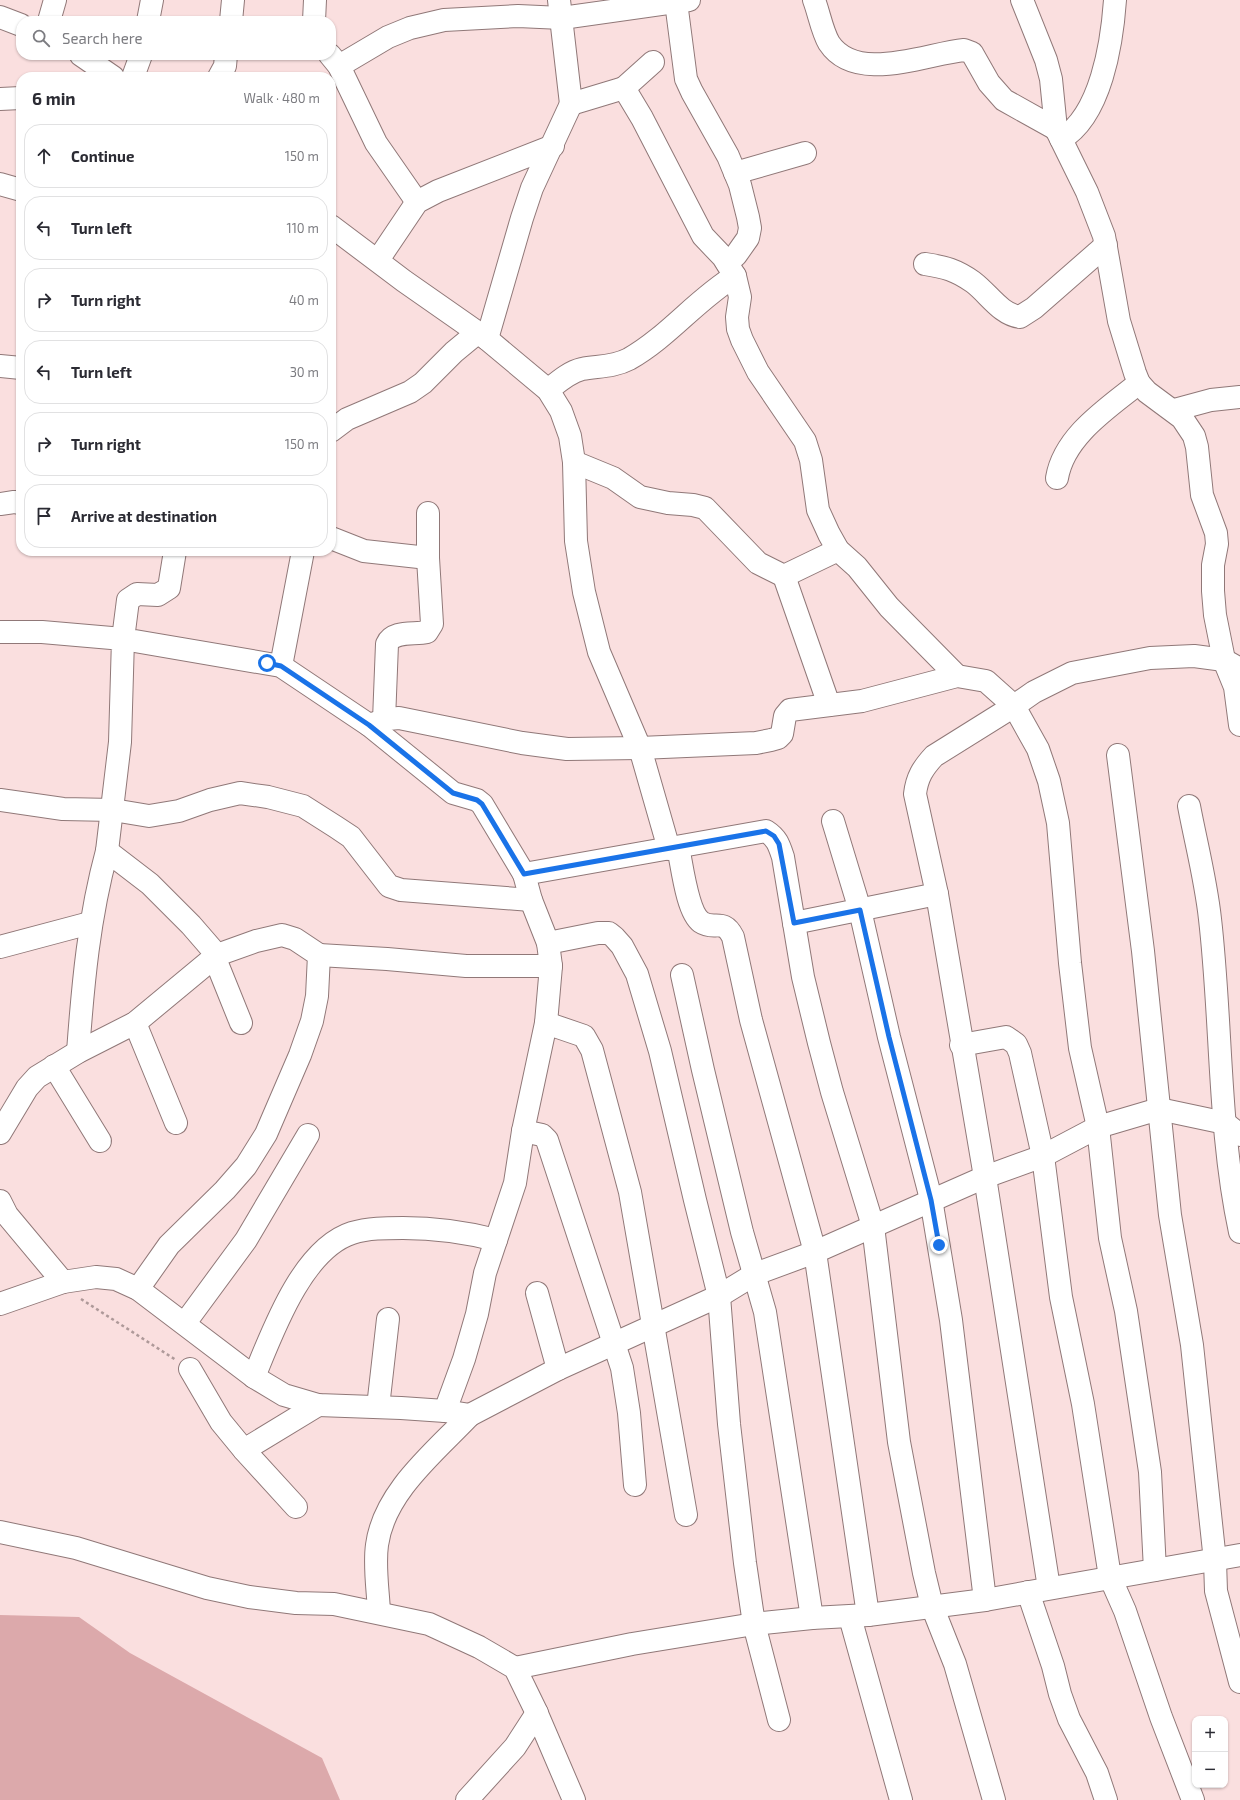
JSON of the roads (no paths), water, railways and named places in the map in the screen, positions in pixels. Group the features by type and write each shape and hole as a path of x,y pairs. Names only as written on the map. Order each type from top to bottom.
{"street":[{"path":"51,16 55,0"},
{"path":"149,16 152,0"},
{"path":"232,16 233,0"},
{"path":"314,16 315,0"},
{"path":"814,0 829,42 842,58 859,64 880,66 964,50 972,53 989,83 1004,100 1058,134 1069,134 1081,122 1093,103 1107,51 1115,0"},
{"path":"1022,0 1046,60 1051,79 1058,134 1087,192 1104,236 1119,321 1139,383 1159,402 1174,410 1182,418 1194,436 1197,447 1202,494 1216,533 1217,544 1214,565 1213,592 1215,615 1232,664 1240,725"},
{"path":"336,59 410,28 444,20 518,16 561,9 670,2 686,79 728,156 740,185 750,228 748,238 731,269 717,288 650,344 628,359 612,366 577,371 548,390"},
{"path":"336,428 348,419 410,392 423,383 454,352 482,336 532,188 553,146 571,104 561,9"},
{"path":"0,17 16,23"},
{"path":"88,60 106,72"},
{"path":"135,72 139,60"},
{"path":"222,72 225,66 226,60"},
{"path":"334,60 376,143 417,202"},
{"path":"571,104 624,88 652,62"},
{"path":"624,88 642,118 703,236 731,269 740,297 737,317 738,330 758,372 805,441 811,460 818,510 838,550 857,566 889,607 957,676"},
{"path":"0,99 16,98"},
{"path":"378,260 417,202 438,191 553,146"},
{"path":"735,173 805,153"},
{"path":"0,184 16,189"},
{"path":"336,230 482,336 548,390 561,411 570,436 574,462 576,541 584,592 599,652 640,748 674,848 689,898 697,918 705,924 726,926 733,937 751,1020 815,1252 859,1616 901,1800"},
{"path":"925,264 947,267 958,272 974,283 1004,311 1013,316 1020,317 1034,308 1106,245"},
{"path":"0,366 16,368"},
{"path":"1057,478 1059,468 1068,446 1079,434 1139,383"},
{"path":"1174,410 1211,400 1240,397"},
{"path":"574,462 613,478 640,497 668,503 693,505 705,508 758,563 784,576 829,705"},
{"path":"0,504 16,502"},
{"path":"377,722 387,644 389,640 399,634 417,634 426,632 432,624 428,558 428,513"},
{"path":"336,540 364,551 428,558"},
{"path":"784,576 838,550"},
{"path":"78,1052 83,980 90,923 107,851 113,810 122,712 124,639 128,600 137,594 158,595 169,588 174,556"},
{"path":"281,666 302,556"},
{"path":"0,632 42,632 124,639 281,666 377,722 453,793 477,800 482,804 524,874 531,900 548,943 551,966 546,1023 523,1131 515,1183 485,1273 477,1314 464,1359 445,1411"},
{"path":"1106,1800 1097,1773 1069,1719 1060,1694 1038,1590 985,1177 961,1045 937,894 915,794 916,779 934,756 1034,692 1072,673 1150,658 1178,656 1232,664"},
{"path":"377,722 399,718 409,719 522,743 567,749 640,748 771,740 778,738 782,734 785,716 790,710 862,701 957,676 986,681 1014,706 1038,749 1049,781 1058,823 1070,963 1080,1048 1098,1127 1110,1238 1126,1311 1150,1472 1155,1570"},
{"path":"1118,755 1143,951 1170,1215 1192,1345 1215,1561 1216,1591 1240,1682"},
{"path":"0,800 63,809 113,810 149,816 179,811 210,800 240,793 268,797 303,806 351,838 390,886 401,890 414,892 531,900"},
{"path":"1189,806 1210,918 1232,1129 1236,1212 1240,1232"},
{"path":"833,821 860,910 889,1037 931,1200 951,1320 985,1600"},
{"path":"524,874 674,848 755,832 766,831 774,836 779,844 783,857 803,977 830,1085 873,1226 899,1442 913,1526 932,1606 954,1664 994,1800"},
{"path":"107,851 150,884 191,925 216,956 241,1024"},
{"path":"794,923 937,894"},
{"path":"0,947 90,923"},
{"path":"548,943 598,933 608,933 622,946 637,974 660,1050 719,1296 729,1424 754,1624 779,1720"},
{"path":"0,1132 27,1088 37,1077 78,1052 135,1023 216,956 256,941 282,935 295,939 319,955 506,968 551,966"},
{"path":"138,1289 169,1245 225,1190 246,1166 266,1134 300,1055 312,1021 316,996 319,955"},
{"path":"682,975 702,1070 742,1232 765,1312 812,1618"},
{"path":"135,1023 176,1123"},
{"path":"546,1023 584,1036 592,1050 630,1192 686,1515"},
{"path":"961,1045 1006,1037 1016,1044 1020,1053 1043,1156 1061,1297 1083,1404 1110,1577 1125,1611 1159,1710 1193,1800"},
{"path":"54,1066 100,1141"},
{"path":"379,1612 377,1545 382,1522 391,1503 406,1482 470,1415 612,1344 719,1296 755,1274 815,1252 985,1177 1043,1156 1098,1127 1159,1109 1232,1129"},
{"path":"523,1131 542,1135 547,1140 612,1344 622,1368 629,1413 635,1485"},
{"path":"185,1323 246,1240 308,1135"},
{"path":"0,1201 7,1215 67,1281"},
{"path":"254,1377 284,1307 295,1288 322,1253 340,1239 351,1233 367,1230 423,1228 470,1233 496,1240"},
{"path":"0,1304 67,1281 96,1277 116,1279 138,1289 185,1323 254,1377 284,1395 318,1405 445,1411 470,1415"},
{"path":"537,1293 558,1370"},
{"path":"378,1407 388,1319"},
{"path":"190,1369 221,1422 244,1450 296,1507"},
{"path":"244,1450 318,1405"},
{"path":"0,1532 76,1548 207,1588 249,1597 296,1603 334,1604 379,1612 429,1624 479,1647 515,1668 537,1713 574,1800"},
{"path":"515,1668 632,1644 754,1624 812,1618 859,1616 985,1600 1110,1577 1215,1561 1240,1555"},
{"path":"467,1800 515,1747 537,1713"}]}
